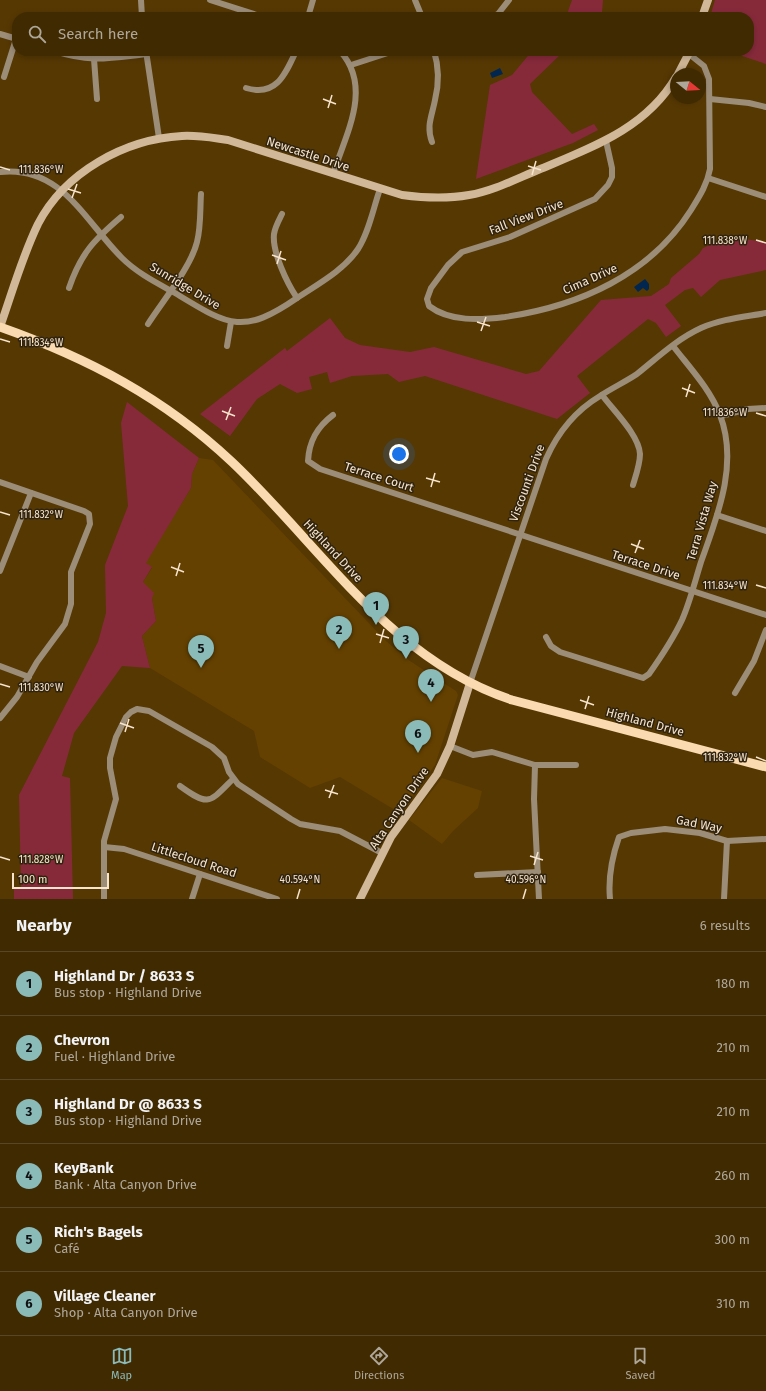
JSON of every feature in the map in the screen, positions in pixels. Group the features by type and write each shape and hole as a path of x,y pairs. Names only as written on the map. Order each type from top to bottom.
{"main road":[{"name":"Highland Drive","path":"0,327 46,343 93,364 147,395 196,430 234,464 391,629 431,661 470,683 512,700 766,767"}],"street":[{"path":"141,0 142,12"},
{"path":"210,0 247,12"},
{"path":"309,12 313,0"},
{"path":"415,0 420,12"},
{"path":"500,12 509,0"},
{"path":"704,12 708,0"},
{"path":"0,34 12,38"},
{"path":"4,77 12,52"},
{"path":"72,56 94,59 120,56"},
{"path":"147,56 159,138"},
{"path":"246,88 257,92 269,90 277,84 293,56"},
{"path":"333,174 356,101 355,75 351,65 344,56"},
{"path":"351,65 379,56"},
{"path":"432,142 429,134 428,123 438,86 438,70 435,56"},
{"path":"681,68 688,56"},
{"name":"Cima Drive","path":"427,302 433,309 453,316 480,320 544,310 617,281 634,270 666,244 688,215 708,178 711,160 710,99 707,71 694,56"},
{"path":"94,59 97,99"},
{"name":"Newcastle Drive","path":"0,327 19,270 36,229 62,191 81,174 108,156 137,144 159,138 183,136 228,140 380,190 421,198 439,198 471,194 493,188 606,141 630,127 652,107 670,84"},
{"path":"710,99 749,103 766,107"},
{"name":"Fall View Drive","path":"427,302 428,295 436,282 448,265 462,252 510,237 595,199 608,185 612,177 612,168 606,141"},
{"name":"Sunridge Drive","path":"0,172 18,171 33,174 49,181 62,191 129,265 204,311 231,322 244,322 268,317 350,260 364,237 380,190"},
{"path":"708,178 766,197"},
{"path":"148,324 192,255 197,243 201,194"},
{"path":"282,214 276,227 274,244 291,289 296,298"},
{"path":"69,288 79,261 101,234 121,217"},
{"name":"Viscounti Drive","path":"470,683 552,446 568,422 578,411 602,395 626,382 689,335 712,324 766,313"},
{"path":"227,346 231,322"},
{"name":"Terra Vista Way","path":"546,638 551,646 560,652 643,678 649,674 677,629 692,592 717,515 722,498 727,464 725,432 721,416 708,390 673,346"},
{"path":"602,395 632,433 638,447 638,465 633,484"},
{"path":"721,416 748,409 766,408"},
{"name":"Terrace Court","path":"333,415 323,423 314,436 308,461 314,466 520,536"},
{"path":"0,482 84,510 89,514 89,528 71,572 72,594 69,614 59,634 44,651 17,697 0,718"},
{"path":"0,571 30,493"},
{"path":"717,515 766,531"},
{"name":"Terrace Drive","path":"520,536 766,615"},
{"path":"735,693 754,662 766,630"},
{"path":"0,666 29,677"},
{"name":"Alta Canyon Drive","path":"360,899 382,853 397,828 434,779 450,746 470,683"},
{"path":"104,899 104,847 106,833 116,799 110,768 112,747 116,737 131,712 137,709 150,711 212,747 224,758 233,779 296,822 340,831 382,853"},
{"path":"450,746 473,755 492,752 535,765 576,765"},
{"path":"535,765 534,799 539,899"},
{"path":"180,786 196,798 207,800 218,795 233,779"},
{"name":"Gad Way","path":"610,899 609,879 611,864 619,837 631,833 665,829 700,833 727,840 766,840"},
{"path":"724,899 727,840"},
{"name":"Littlecloud Road","path":"104,847 124,849 277,899"},
{"path":"477,875 538,872"},
{"path":"192,899 200,874"}],"shaded area":[{"path":"572,0 603,0 602,12 568,12"},
{"path":"715,0 766,0 766,64 742,56 754,56 754,12 711,12"},
{"path":"528,56 559,56 530,84 532,92 572,134 594,124 598,130 573,143 476,179 490,85 512,75"},
{"path":"744,239 766,242 766,270 720,280 701,297 693,288 685,290 665,305 681,326 666,337 656,323 648,319 577,376 590,393 557,419 425,376 399,382 388,374 352,376 330,383 327,372 309,377 312,389 297,393 280,384 257,399 230,436 200,414 285,348 287,351 330,318 345,338 360,345 410,352 434,347 526,374 539,371 601,300 651,296 669,284 671,278 699,254 703,248 723,240"},
{"path":"127,402 199,458 192,474 191,488 146,563 152,567 143,582 154,593 152,598 156,621 142,636 150,668 122,666 74,733 62,776 70,778 73,899 14,899 14,888 21,887 19,795 98,642 106,613 105,565 128,506 121,423"},
{"path":"199,458 213,460 386,641 410,661 456,691 458,695 435,765 400,813 340,777 310,788 260,757 254,731 150,668 142,636 156,621 152,598 143,582 152,568 145,563 191,488 192,474"},
{"path":"442,778 482,791 478,808 453,831 442,844 409,820"}],"water":[{"path":"500,68 503,74 492,78 490,73"},
{"path":"645,279 649,284 649,289 647,291 643,288 638,292 634,287"}],"place":[{"name":"Highland Dr / 8633 S","path":"376,625"},
{"name":"Chevron","path":"339,649"},
{"name":"Highland Dr @ 8633 S","path":"406,659"},
{"name":"Rich's Bagels","path":"201,668"},
{"name":"KeyBank","path":"431,702"},
{"name":"Village Cleaner","path":"418,753"}]}
